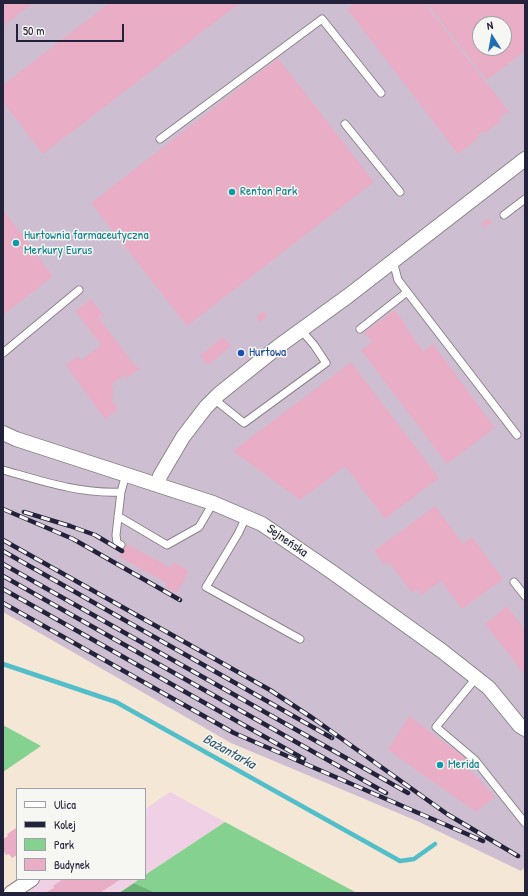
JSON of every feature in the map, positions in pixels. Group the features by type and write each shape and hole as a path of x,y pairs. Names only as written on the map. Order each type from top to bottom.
{"street":[{"path":"158,484 160,476 183,437 198,416 232,382 393,261 525,159"},
{"name":"Sejneńska","path":"3,433 16,439 213,503 262,524 332,572 489,688 520,726 525,729"},
{"path":"12,893 31,880"}],"lane":[{"path":"160,138 322,19 381,93"},
{"path":"345,124 400,192"},
{"path":"504,215 525,199"},
{"path":"393,261 398,280 517,435"},
{"path":"3,353 79,290"},
{"path":"360,329 407,292"},
{"path":"214,399 244,423 326,363 314,345 300,330"},
{"path":"3,470 62,487 106,493 121,492"},
{"path":"121,545 117,543 116,534 121,492 126,474"},
{"path":"118,516 166,545 199,526 213,503"},
{"path":"246,517 238,534 206,587 300,638"},
{"path":"514,582 525,596"},
{"path":"476,678 436,726 475,760 524,819"}],"shaded area":[{"path":"3,3 525,3 525,867 521,871 417,821 231,743 3,612"},
{"path":"170,792 225,822 146,874 146,808"},
{"path":"39,880 138,880 118,893 20,893"}],"green space":[{"path":"3,725 41,746 3,772"},
{"path":"225,822 357,893 156,893 134,883 138,880 146,880 146,874"},
{"path":"134,883 156,893 119,893"}],"building":[{"path":"3,3 30,3 31,5 3,26"},
{"path":"109,3 240,3 43,154 3,102 3,85"},
{"path":"355,3 424,3 510,113 509,114 507,112 499,118 501,121 485,133 483,131 477,135 479,138 458,154 347,9"},
{"path":"426,3 525,3 525,51 487,80"},
{"name":"Renton Park","path":"278,58 374,182 187,326 91,203"},
{"name":"Hurtownia farmaceutyczna Merkury Eurus","path":"3,210 53,276 3,315"},
{"path":"488,218 492,222 484,227 481,224"},
{"path":"91,299 105,317 104,318 101,315 98,317 137,368 139,366 140,368 127,378 124,375 111,385 114,390 112,401 118,409 105,419 66,365 78,356 81,360 101,345 75,311"},
{"path":"395,310 423,351 433,344 495,428 447,464 361,350 372,342 364,332"},
{"path":"263,311 268,316 261,322 256,318"},
{"path":"223,337 231,346 208,365 200,356"},
{"path":"351,362 439,478 385,519 345,466 300,500 233,451"},
{"path":"435,506 463,544 472,537 503,579 462,609 441,581 421,595 417,589 412,593 389,562 384,565 374,551"},
{"path":"127,544 171,568 173,562 189,571 177,593 165,587 167,583 119,557"},
{"path":"507,606 525,630 525,675 485,624"},
{"name":"Merida","path":"409,716 472,763 469,768 495,797 476,812 388,750"},
{"path":"16,828 16,856 12,858 9,854 6,855 3,850 3,839 8,836 7,834"},
{"path":"62,880 120,880 100,893 45,893 54,888 53,886"}],"waterway":[{"name":"Bażantarka","path":"3,664 116,702 400,861 414,859 435,844"}],"railway":[{"path":"3,509 73,539 180,600"},
{"path":"24,512 95,535 122,551"},
{"path":"3,540 270,690 314,719 447,814 518,856"},
{"path":"3,551 332,738"},
{"path":"3,564 408,793"},
{"path":"3,576 386,793"},
{"path":"3,589 304,759"},
{"path":"3,603 234,733 483,841"}],"place":[{"name":"Renton Park","path":"232,192"},
{"name":"Hurtownia farmaceutyczna Merkury Eurus","path":"16,243"},
{"name":"Hurtowa","path":"241,353"},
{"name":"Merida","path":"440,765"}]}
